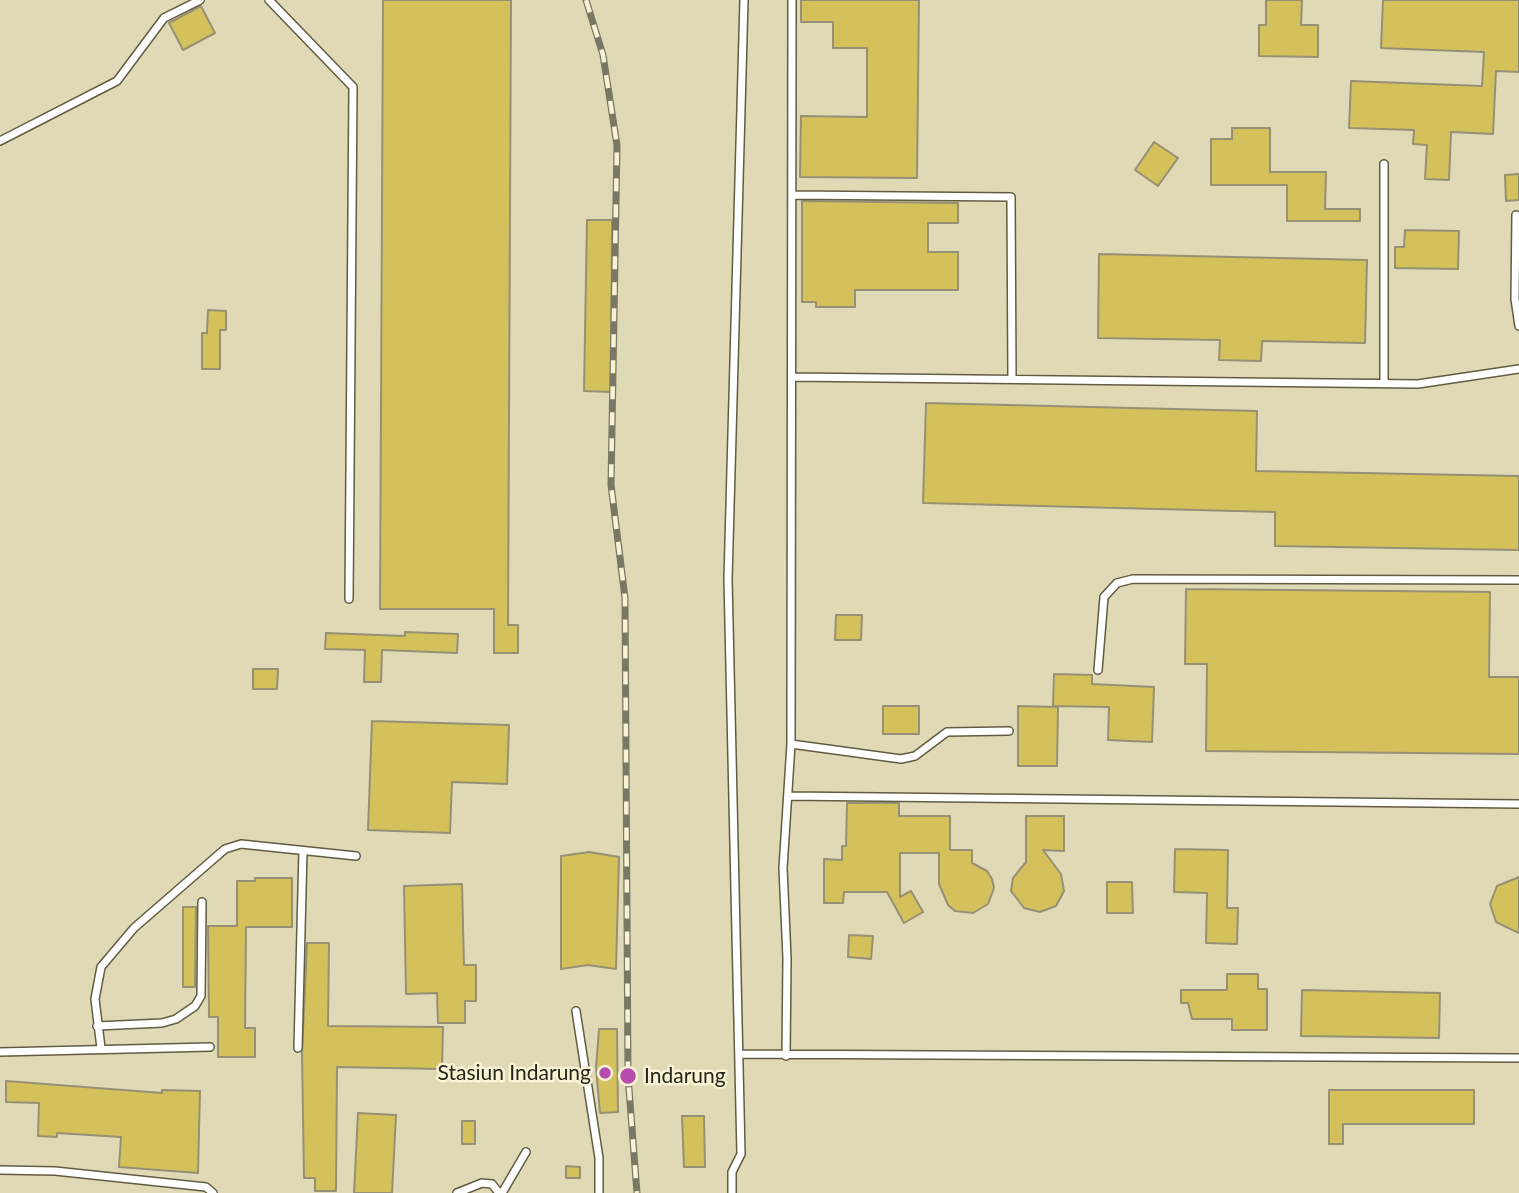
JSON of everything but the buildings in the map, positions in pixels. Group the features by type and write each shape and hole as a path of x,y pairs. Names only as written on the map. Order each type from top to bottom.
{"lane":[{"path":"0,141 117,81 164,18 200,0"},
{"path":"269,0 353,87 349,599"},
{"path":"732,1193 732,1172 741,1154 728,579 744,0"},
{"path":"786,1056 787,958 783,869 791,744 792,0"},
{"path":"1384,164 1384,384"},
{"path":"792,195 1011,197 1012,379"},
{"path":"1516,215 1516,299 1519,326"},
{"path":"793,377 1418,384 1519,369"},
{"path":"1098,670 1104,597 1117,583 1133,579 1519,580"},
{"path":"791,744 901,759 915,756 947,732 1009,731"},
{"path":"788,796 1519,804"},
{"path":"101,1048 97,1026 98,983 101,967 109,954 225,849 240,844 356,856"},
{"path":"298,1048 303,851"},
{"path":"97,1026 162,1023 176,1019 195,1006 201,996 202,902"},
{"path":"576,1011 598,1158 599,1193"},
{"path":"0,1052 210,1046"},
{"path":"739,1054 1519,1058"},
{"path":"457,1193 489,1182 501,1193 526,1152"},
{"path":"0,1170 55,1171 206,1187 214,1193"}],"shaded area":[{"path":"0,0 1519,0 1519,1193 0,1193"}],"railway":[{"path":"586,0 603,55 617,145 611,485 625,598 628,1076 637,1193"}],"place":[{"name":"Stasiun Indarung","path":"605,1073"},
{"name":"Indarung","path":"628,1076"}]}
